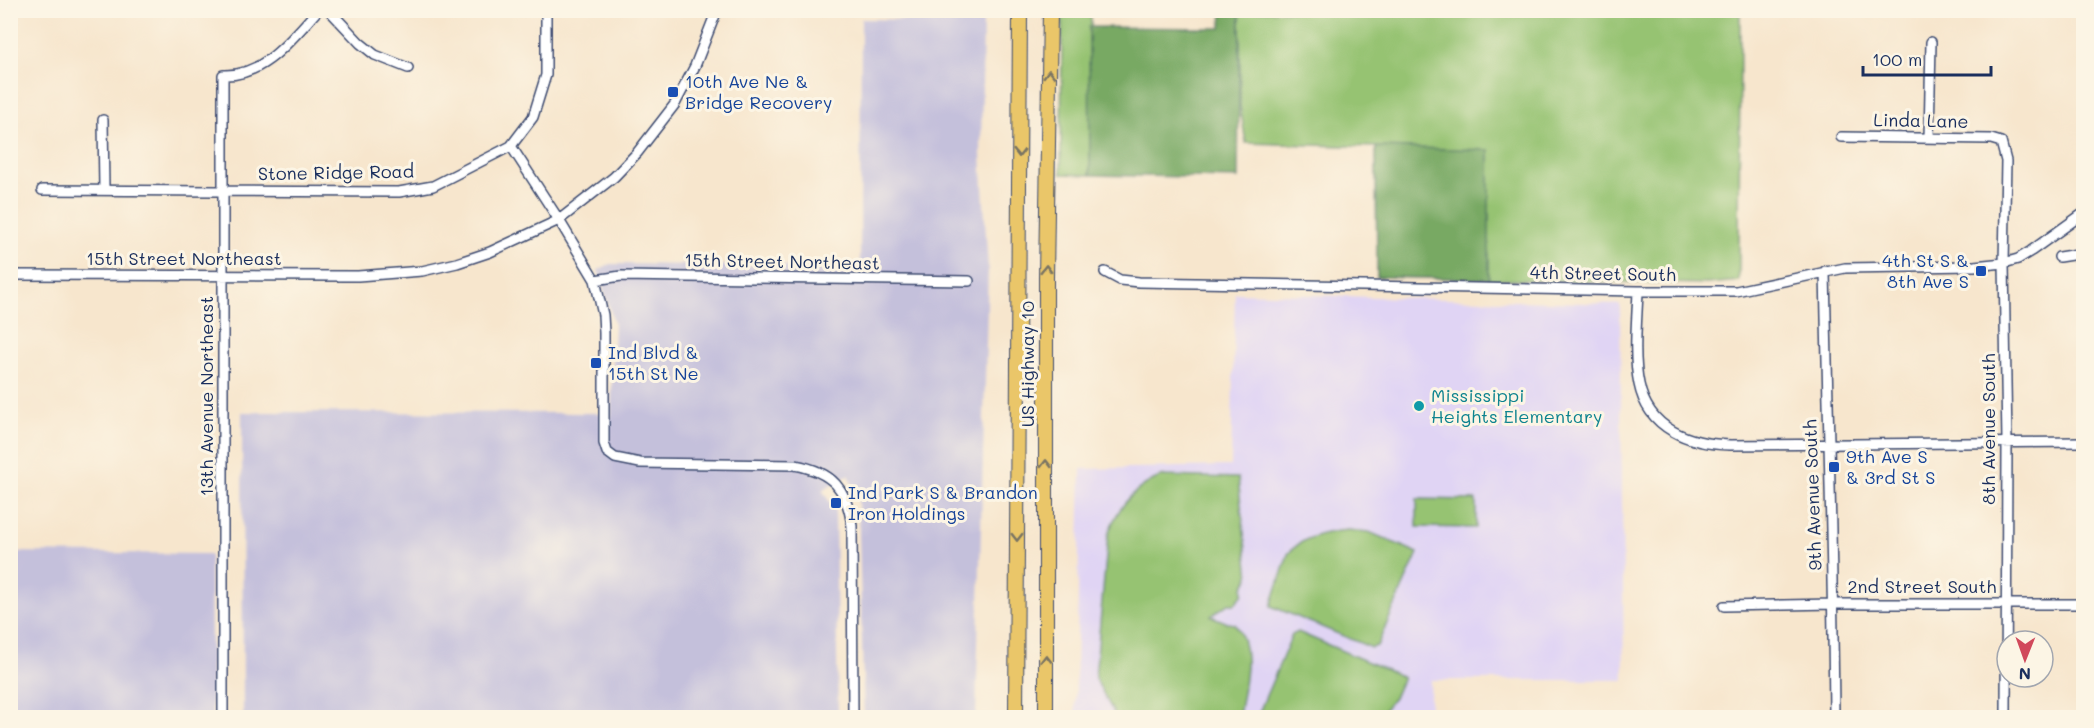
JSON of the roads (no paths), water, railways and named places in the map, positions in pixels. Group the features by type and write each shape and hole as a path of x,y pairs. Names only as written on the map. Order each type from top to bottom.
{"highway":[{"path":"1016,717 1020,10"},
{"name":"US Highway 10","path":"1046,717 1046,278 1050,10"}],"street":[{"name":"13th Avenue Northeast","path":"223,717 222,75 236,76 271,59 318,10"},
{"path":"329,10 360,43 375,55 408,68"},
{"name":"Stone Ridge Road","path":"42,190 399,192 434,186 511,146 533,117 546,75 546,10"},
{"name":"15th Street Northeast","path":"10,275 358,276 422,271 457,263 522,238 560,220 614,177 655,131 675,104 695,66 717,10"},
{"path":"1929,138 1931,42"},
{"path":"103,120 104,189"},
{"name":"Linda Lane","path":"1841,137 1991,139 2001,142"},
{"name":"8th Avenue South","path":"2001,142 2006,161 2004,263 2007,442 2006,717"},
{"path":"511,146 560,220 595,280 603,315 603,432 607,452 615,458 640,463 802,466 826,474 837,484 845,497 852,526 853,717"},
{"name":"4th Street South","path":"1105,272 1120,280 1139,282 1736,291 1825,271 1865,266 1974,266 2004,263 2018,259 2084,213"},
{"path":"2059,257 2084,253"},
{"name":"9th Avenue South","path":"1825,271 1834,717"},
{"name":"15th Street Northeast","path":"595,280 621,276 969,281"},
{"path":"1638,291 1639,386 1648,407 1672,432 1684,438 1713,445 2084,442"},
{"name":"2nd Street South","path":"1724,606 2084,604"}],"place":[{"name":"10th Ave Ne & Bridge Recovery","path":"673,92"},
{"name":"4th St S & 8th Ave S","path":"1981,271"},
{"name":"Ind Blvd & 15th St Ne","path":"596,363"},
{"name":"Mississippi Heights Elementary","path":"1419,406"},
{"name":"9th Ave S & 3rd St S","path":"1834,467"},
{"name":"Ind Park S & Brandon Iron Holdings","path":"836,503"}]}
